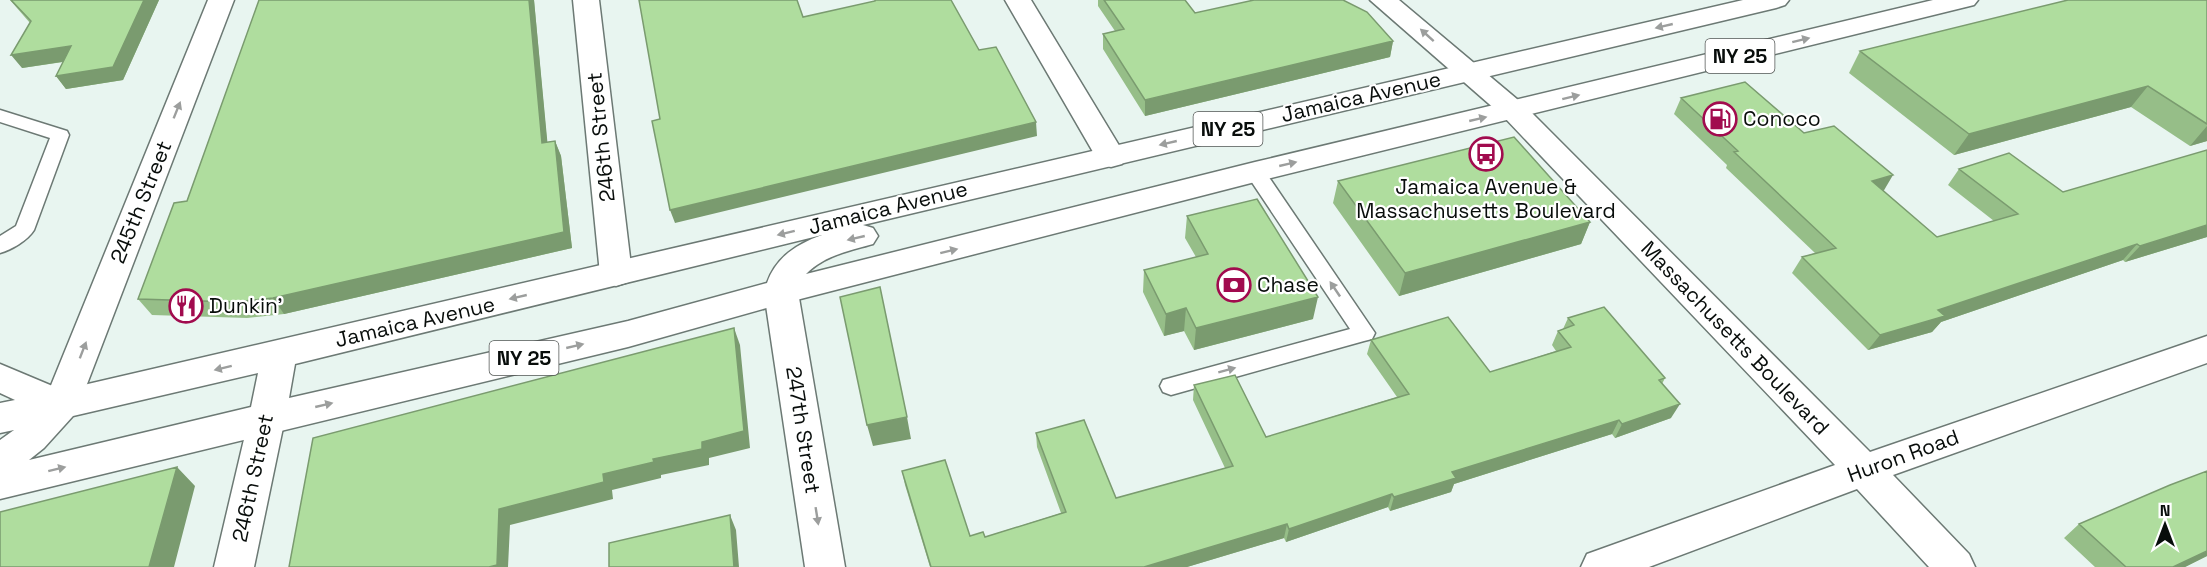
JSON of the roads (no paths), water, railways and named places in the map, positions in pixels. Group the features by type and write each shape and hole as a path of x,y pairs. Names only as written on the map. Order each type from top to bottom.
{"main road":[{"name":"245th Street","path":"61,405 221,0"},
{"name":"246th Street","path":"586,0 616,274"},
{"path":"1018,0 1112,157"},
{"name":"Massachusetts Boulevard","path":"1383,0 1470,71 1514,111 1864,470 1955,567"},
{"name":"Jamaica Avenue","path":"0,418 1776,0"},
{"name":"NY 25","path":"0,483 628,334 781,292 1254,172 1514,111 1965,0"},
{"path":"781,292 783,279 794,265 809,253 832,243 918,223 947,212 966,203 986,185"},
{"name":"247th Street","path":"781,292 825,567"},
{"name":"Huron Road","path":"1600,567 1864,470 2207,350"},
{"name":"246th Street","path":"234,567 279,354"},
{"path":"0,378 61,405 31,437 0,462"}],"lane":[{"path":"0,116 60,135 24,230 0,246"},
{"path":"1171,386 1364,333 1254,172"}],"place":[{"name":"Conoco","path":"1720,119"},
{"name":"Jamaica Avenue & Massachusetts Boulevard","path":"1486,154"},
{"name":"Chase","path":"1234,285"},
{"name":"Dunkin'","path":"186,306"}]}
